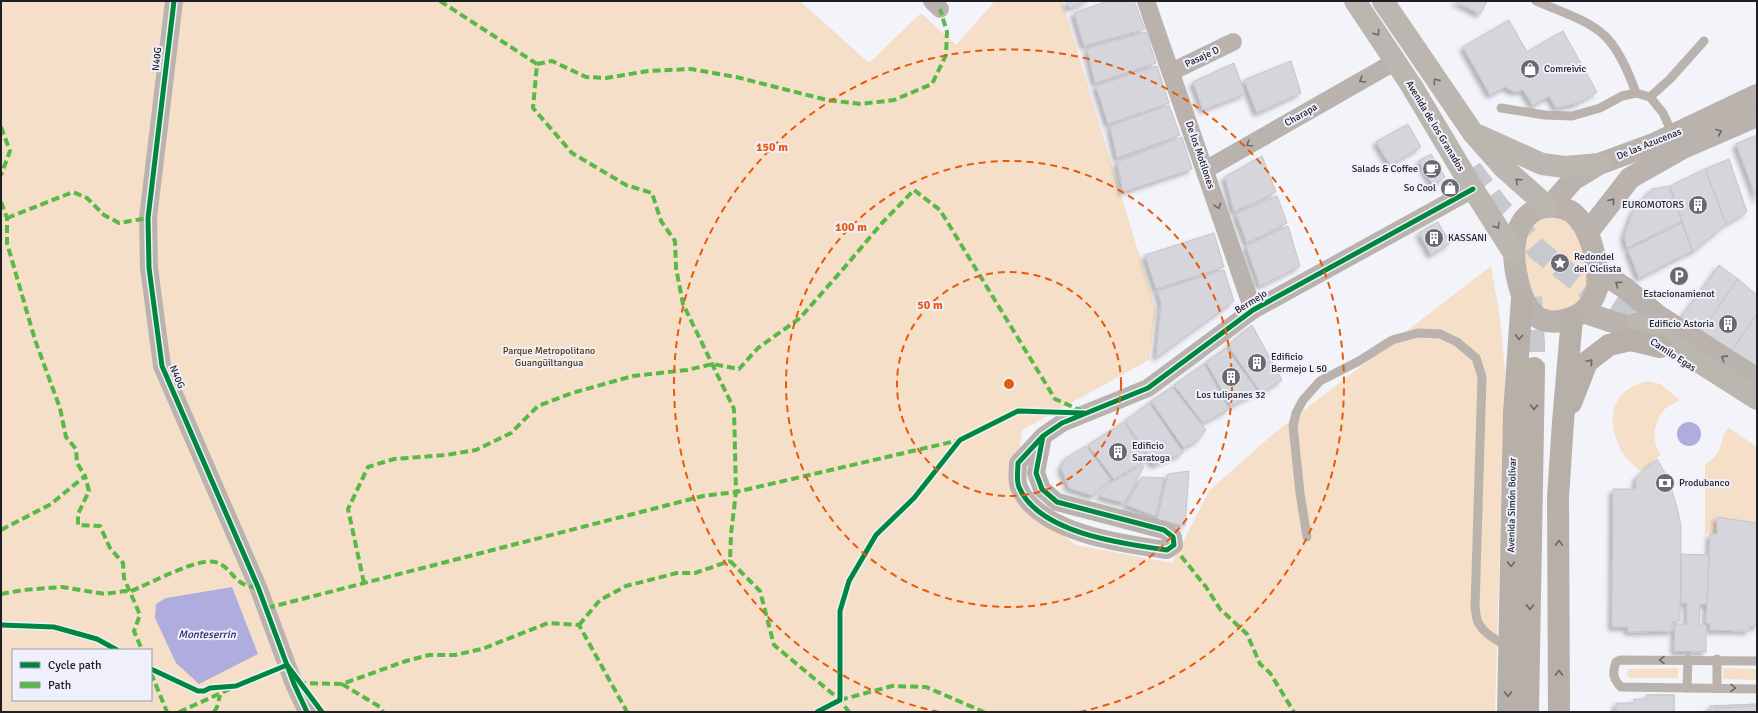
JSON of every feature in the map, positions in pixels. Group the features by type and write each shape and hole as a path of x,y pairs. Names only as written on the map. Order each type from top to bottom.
{"highway":[{"name":"Avenida Simón Bolívar","path":"1508,712 1514,413 1522,298"},
{"path":"1559,712 1558,497 1563,422 1577,315"},
{"path":"1563,422 1588,362 1608,345 1631,340 1660,347"},
{"path":"1528,712 1534,368"}],"main road":[{"name":"Avenida de los Granados","path":"1355,1 1412,85 1473,189 1513,252"},
{"path":"1383,1 1473,133 1503,167 1549,206"},
{"path":"1412,85 1460,154"},
{"path":"1473,133 1542,164 1565,167 1599,164"},
{"path":"1638,323 1757,399"}],"street":[{"name":"N40G","path":"174,1 148,218 149,268 162,366 258,587 294,684 307,712"},
{"name":"De los Motilones","path":"1146,1 1253,310"},
{"name":"Pasaje D","path":"1171,72 1233,42"},
{"name":"Charapa","path":"1205,170 1396,61"},
{"name":"De las Azucenas","path":"1549,206 1573,180 1599,164 1656,143 1757,95"},
{"name":"De las Azucenas","path":"1588,232 1630,178 1683,148 1757,116"},
{"name":"Bermejo","path":"1043,436 1036,473 1042,490 1058,502 1164,530 1173,537 1174,545 1167,550 1110,540 1060,525 1042,515 1027,501 1018,486 1018,463 1043,436 1062,423 1148,388 1253,310 1473,189"},
{"path":"1549,206 1562,208 1573,213 1588,232 1596,269 1597,288 1592,301 1577,315 1560,321 1546,320 1529,309 1522,298 1513,252 1514,240 1518,228 1526,218 1536,210 1549,206"},
{"path":"1596,269 1624,288 1657,315 1757,379"},
{"name":"Camilo Egas","path":"1577,315 1637,330 1660,347 1757,411"}],"lane":[{"path":"1536,1 1581,20 1604,35 1617,50 1632,79 1636,93"},
{"path":"1650,98 1670,79 1704,41"},
{"path":"1501,108 1545,115 1572,116 1600,108 1622,96 1636,93 1650,98 1663,113 1673,135"},
{"path":"1307,536 1300,493 1293,426 1296,412 1303,400 1320,381 1359,361 1392,340 1418,333 1440,334 1458,342 1476,358 1482,377 1475,608 1478,622 1487,633 1509,646"},
{"path":"1687,688 1688,659"},
{"path":"1757,661 1688,659 1620,660 1616,662 1613,671 1616,682 1621,687 1757,689"},
{"path":"1717,660 1717,688"}],"green space":[{"name":"Parque Metropolitano Guangüiltangua","path":"1,1 800,1 869,63 921,13 956,45 995,1 1062,1 1156,310 1149,360 1022,430 1012,496 1076,545 1172,563 1209,491 1273,434 1491,266 1500,318 1505,370 1495,712 1,712"},
{"name":"Redondel del Ciclista","path":"1552,216 1560,217 1573,226 1589,265 1588,284 1582,301 1553,315 1544,307 1531,289 1526,270 1525,258 1525,242 1530,228 1542,219"},
{"path":"1649,381 1660,384 1680,400 1666,408 1659,418 1655,430 1655,443 1661,454 1642,472 1624,455 1614,431 1613,420 1614,409 1618,399 1625,391 1635,385"},
{"path":"1729,428 1757,447 1757,523 1718,517 1717,534 1705,534 1705,464 1712,460 1719,451 1725,432"},
{"path":"1678,668 1678,678 1630,678 1627,674 1629,669"},
{"path":"1723,668 1757,669 1757,680 1723,679"}],"water":[{"path":"1689,422 1694,423 1700,429 1700,439 1694,445 1689,446 1684,445 1678,439 1677,434 1678,429 1684,423"},
{"name":"Monteserrin","path":"232,587 258,654 199,684 176,663 155,618 156,604 166,598"}],"building":[{"path":"1067,1 1090,1 1069,8"},
{"path":"1108,1 1134,1 1145,29 1084,46 1074,13"},
{"path":"1454,1 1487,1 1480,14"},
{"name":"Comreivic","path":"1509,20 1527,52 1563,31 1597,92 1578,103 1556,108 1549,96 1533,106 1523,90 1514,92 1505,87 1490,95 1463,47"},
{"path":"1146,32 1156,63 1095,83 1087,49"},
{"path":"1291,61 1301,93 1257,113 1244,80"},
{"path":"1234,63 1245,94 1203,110 1193,82"},
{"path":"1157,66 1169,103 1108,124 1096,86"},
{"path":"1169,105 1180,135 1117,158 1110,126"},
{"path":"1408,124 1421,147 1390,165 1376,142"},
{"path":"1757,135 1757,200 1736,144"},
{"path":"1182,137 1192,169 1123,192 1117,162"},
{"name":"Salads & Coffee","path":"1431,154 1445,177 1433,185 1419,161"},
{"path":"1262,156 1276,192 1234,212 1225,177"},
{"path":"1729,159 1747,212 1726,224 1705,169"},
{"name":"EUROMOTORS","path":"1705,169 1726,224 1693,252 1670,186"},
{"path":"1669,186 1682,221 1627,248 1624,236 1633,211 1652,189"},
{"path":"1277,196 1287,223 1247,243 1236,214"},
{"name":"KASSANI","path":"1438,222 1450,243 1431,255 1419,233"},
{"path":"1682,223 1692,251 1639,278 1628,250"},
{"path":"1288,226 1300,266 1260,286 1246,246"},
{"path":"1214,233 1224,267 1156,289 1145,255"},
{"name":"Edificio Astoria","path":"1719,265 1738,279 1699,335 1679,320"},
{"path":"1224,270 1234,301 1156,358 1161,302 1157,291"},
{"name":"Edificio Astoria","path":"1738,279 1757,295 1757,314 1731,352 1699,335"},
{"path":"1757,314 1757,369 1731,352"},
{"name":"Edificio Bermejo L 50","path":"1252,325 1282,380 1261,393 1228,345"},
{"name":"Los tulipanes 32","path":"1226,348 1258,392 1231,406 1206,362"},
{"path":"1204,364 1229,409 1203,423 1174,385"},
{"path":"1172,387 1206,430 1198,440 1184,448 1151,401"},
{"path":"1149,403 1183,453 1154,465 1125,421"},
{"name":"Edificio Saratoga","path":"1124,422 1148,459 1114,479 1088,445"},
{"path":"1086,446 1110,479 1093,496 1069,488 1061,468 1066,458"},
{"path":"1657,459 1668,478 1681,526 1680,621 1672,621 1672,631 1628,632 1628,627 1612,627 1613,489 1636,489 1636,478"},
{"path":"1141,466 1144,466 1124,503 1099,496 1112,482"},
{"path":"1189,471 1185,526 1157,519 1168,474"},
{"path":"1142,477 1164,478 1156,516 1126,505"},
{"path":"1717,517 1757,523 1757,627 1749,626 1749,631 1710,630 1710,624 1706,623 1710,534 1717,534"},
{"path":"1681,554 1709,555 1707,604 1700,604 1699,625 1706,625 1706,652 1674,651 1675,624 1687,624 1687,603 1681,603"},
{"path":"1647,695 1674,695 1674,712 1647,712"},
{"path":"1647,695 1674,695 1674,712 1616,712 1616,703 1634,703 1634,699 1647,699"},
{"path":"1757,704 1757,712 1710,712 1710,706"},
{"path":"1757,704 1757,712 1715,712 1715,706"},
{"path":"1757,706 1757,712 1717,712 1717,708"}],"tunnel":[{"path":"1471,169 1500,208 1522,230 1537,249 1589,290 1638,323"},
{"path":"1531,297 1534,368"}],"marked path":[{"path":"440,1 537,64 533,108 572,153 626,185 652,193 661,221 675,241 676,268 683,304 734,409 736,492 731,534 730,561 760,591 774,645 840,700 849,712"},
{"path":"537,64 552,61 586,77 606,78 648,71 691,69 736,77 827,100 861,104 894,100 932,84 946,55 947,32 940,9"},
{"path":"1,127 10,151 1,175"},
{"path":"364,583 348,509 368,467 394,459 446,455 476,450 511,433 538,406 572,393 633,376 687,370 713,364 739,369 758,348 800,318 882,223 914,190 940,210 1055,399 1082,411"},
{"path":"7,218 73,192 87,198 104,215 119,223 148,218"},
{"path":"1,202 7,218 7,243 35,340 60,408 66,437 76,449 77,463 85,476"},
{"path":"267,608 703,496 736,492 960,440"},
{"path":"1,530 51,504 85,476 89,491 78,514 78,525 100,526 110,548 123,563 124,578 140,615 134,631 142,649"},
{"path":"1181,556 1206,587 1220,609 1247,634 1260,664 1270,673 1294,712"},
{"path":"579,625 600,600 626,586 677,573 695,573 730,561"},
{"path":"1,594 23,590 62,587 105,594 125,591 129,592 172,572 185,567 207,562 215,562 226,568 243,584 258,587"},
{"path":"298,683 342,684 406,661 429,655 455,655 482,649 548,623 579,625 627,712"},
{"path":"152,675 167,712"},
{"path":"342,684 380,707 383,712"},
{"path":"840,700 892,686 926,687 984,712"},
{"path":"179,712 230,689"},
{"path":"214,712 220,695"}],"cycle path":[{"path":"174,1 148,218 149,268 162,366 258,587 294,684 307,712"},
{"path":"1043,436 1036,473 1042,489 1057,502 1164,530 1173,537 1174,545 1167,550 1106,540 1084,534 1063,526 1044,515 1029,503 1019,487 1017,478 1018,463 1043,436 1062,423 1148,388 1253,310 1473,189"},
{"path":"817,712 840,700 840,611 849,581 876,535 914,498 960,440 1018,411 1084,413"},
{"path":"1,625 54,627 97,639 115,649"},
{"path":"152,669 198,691 204,691 210,688 236,686 287,665 322,712"}],"place":[{"name":"Comreivic","path":"1530,69"},
{"name":"Salads & Coffee","path":"1432,169"},
{"name":"So Cool","path":"1450,188"},
{"name":"EUROMOTORS","path":"1698,205"},
{"name":"KASSANI","path":"1434,238"},
{"name":"Redondel del Ciclista","path":"1560,263"},
{"name":"Estacionamienot","path":"1679,276"},
{"name":"Edificio Astoria","path":"1728,324"},
{"name":"Edificio Bermejo L 50","path":"1257,363"},
{"name":"Los tulipanes 32","path":"1231,377"},
{"name":"Edificio Saratoga","path":"1118,452"},
{"name":"Produbanco","path":"1665,483"}]}
